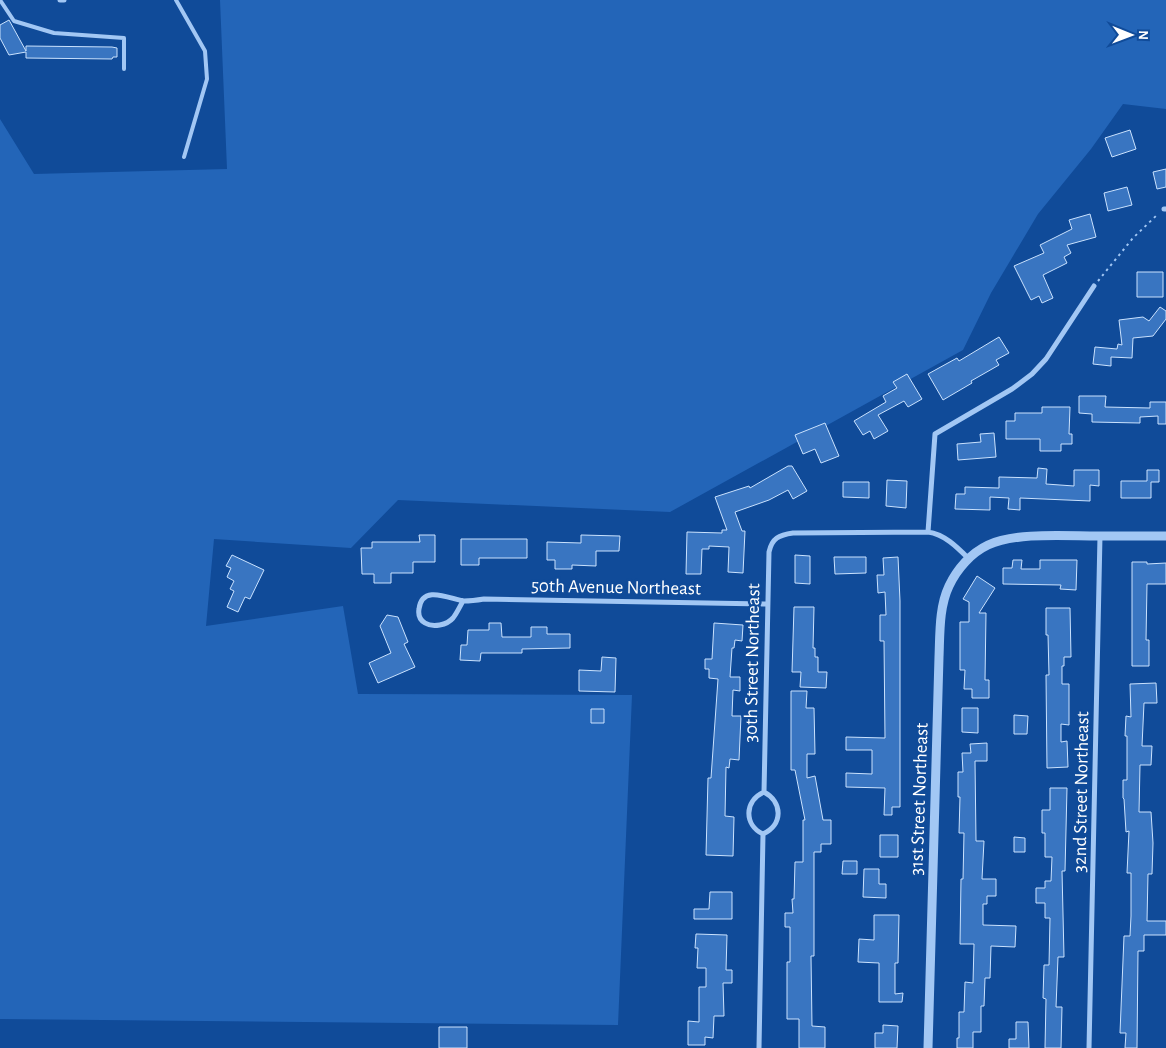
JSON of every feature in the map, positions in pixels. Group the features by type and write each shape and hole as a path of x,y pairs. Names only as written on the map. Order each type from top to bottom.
{"street":[{"path":"1094,286 1046,359 1032,374 1012,389 935,434 928,532 944,538 968,558 982,548 1004,540 1066,536 1166,536"},
{"name":"30th Street Northeast","path":"764,792 767,604 769,552 772,543 777,537 793,534 928,532"},
{"name":"32nd Street Northeast","path":"1089,1048 1100,536"},
{"name":"31st Street Northeast","path":"928,1048 941,614 948,586 968,558"},
{"name":"50th Avenue Northeast","path":"463,601 453,618 437,626 429,625 422,621 418,613 419,604 425,598 442,594 463,601 484,599 767,604"},
{"path":"764,792 773,798 778,808 778,814 776,824 763,834 752,825 748,811 755,798 764,792"},
{"path":"759,1048 763,834"}],"lane":[{"path":"0,0 14,21 54,33 124,38 124,69"},
{"path":"176,0 205,51 208,79 184,157"}],"path":[{"path":"1094,286 1143,226 1165,210"}],"shaded area":[{"path":"220,0 1166,0 1166,109 1123,104 1091,149 1038,214 991,293 963,350 670,512 398,500 351,548 214,539 206,626 343,606 358,694 632,695 618,1025 0,1019 0,119 34,174 227,169"}],"building":[{"path":"9,20 26,51 26,46 112,47 117,48 117,57 112,59 26,58 26,52 9,55 0,38 0,25"},
{"path":"1130,130 1136,149 1112,157 1105,138"},
{"path":"1166,169 1166,187 1157,189 1153,172"},
{"path":"1127,187 1132,205 1108,211 1104,193"},
{"path":"1090,214 1096,237 1067,245 1071,253 1064,257 1067,263 1043,275 1053,298 1042,303 1039,296 1031,300 1014,266 1044,253 1040,245 1072,229 1069,220"},
{"path":"1137,272 1163,272 1163,297 1137,297"},
{"path":"1160,307 1166,311 1166,319 1153,336 1133,338 1132,358 1111,357 1111,366 1093,364 1095,347 1117,349 1118,344 1122,345 1119,320 1143,317 1149,321"},
{"path":"999,337 1009,353 996,360 999,365 943,400 928,374 957,358 959,361"},
{"path":"907,374 922,399 908,407 904,401 878,415 888,431 874,439 870,431 863,435 854,421 886,402 883,396 897,388 893,382"},
{"path":"1079,396 1106,396 1105,407 1150,408 1150,402 1166,402 1166,424 1158,424 1158,416 1140,417 1140,423 1092,422 1092,414 1079,413"},
{"path":"1042,407 1070,407 1069,434 1072,434 1072,444 1061,444 1061,451 1040,451 1040,439 1006,439 1006,421 1015,421 1015,413 1042,413"},
{"path":"825,423 839,456 821,463 815,449 803,454 795,435"},
{"path":"994,433 996,457 958,460 957,444 981,442 980,434"},
{"path":"788,466 792,466 807,491 793,499 788,490 769,500 735,512 742,531 745,531 743,573 728,572 729,547 709,546 709,549 702,549 701,574 686,574 687,532 722,533 722,530 727,530 715,497 749,486 750,488"},
{"path":"1038,468 1047,469 1046,484 1074,486 1074,470 1099,470 1099,486 1090,485 1090,501 1020,498 1020,510 1008,509 1009,498 990,497 990,510 955,509 956,494 965,494 965,487 999,488 999,477 1037,478"},
{"path":"1147,470 1159,470 1159,482 1151,482 1151,498 1121,498 1121,481 1147,481"},
{"path":"887,480 907,481 906,508 886,506"},
{"path":"843,482 869,482 869,498 843,497"},
{"path":"419,535 435,535 435,562 413,562 413,573 391,573 391,583 374,583 374,574 362,574 361,548 372,548 372,542 420,542"},
{"path":"581,535 620,536 619,551 596,551 596,566 572,565 572,569 555,569 555,560 547,560 547,542 581,543"},
{"path":"461,539 527,539 527,558 479,558 479,565 461,565"},
{"path":"232,555 264,570 250,599 245,597 238,612 227,607 234,591 230,589 234,581 227,577 231,568 226,566"},
{"path":"795,555 810,556 810,584 795,583"},
{"path":"834,557 866,557 866,573 835,574"},
{"path":"898,557 900,601 900,807 892,807 892,815 884,815 885,788 846,787 846,773 872,774 872,750 846,750 846,737 885,738 884,641 880,641 880,615 886,615 885,592 878,593 877,575 884,575 883,558"},
{"path":"1013,560 1022,560 1021,569 1040,569 1040,560 1077,560 1076,590 1060,589 1061,585 1003,584 1003,568 1012,568"},
{"path":"1132,562 1147,562 1147,564 1166,563 1166,584 1147,584 1146,640 1149,640 1149,666 1132,666"},
{"path":"977,576 995,588 979,613 986,613 985,680 989,680 989,698 972,698 972,689 964,689 965,670 960,670 960,622 969,622 969,602 963,599"},
{"path":"794,607 814,607 813,648 815,648 815,657 818,657 818,672 827,672 826,688 800,687 801,672 792,672"},
{"path":"1046,608 1070,608 1071,657 1064,657 1064,666 1062,666 1062,684 1069,684 1069,725 1061,724 1061,742 1067,741 1068,767 1047,768 1046,675 1049,675"},
{"path":"387,615 398,617 408,642 404,644 415,667 378,683 369,663 391,653 380,626"},
{"path":"489,623 501,623 502,637 531,637 531,627 547,627 547,634 570,634 570,648 522,649 522,653 481,653 480,661 460,660 461,645 467,645 468,630 489,630"},
{"path":"714,623 743,625 742,641 735,640 734,648 732,648 730,677 740,677 740,691 733,690 732,716 741,716 739,760 730,759 729,768 726,767 725,816 734,817 733,856 706,855 708,778 711,778 718,679 709,678 709,669 705,669 705,659 712,659"},
{"path":"602,657 616,658 615,692 579,691 579,670 601,671"},
{"path":"1156,683 1157,703 1144,703 1142,746 1152,746 1151,765 1140,765 1139,812 1151,812 1152,874 1148,874 1147,921 1166,921 1166,935 1144,935 1144,951 1138,951 1137,1048 1125,1048 1126,1033 1120,1033 1124,936 1130,936 1131,916 1131,873 1127,873 1129,831 1126,832 1123,798 1123,780 1127,780 1126,716 1131,717 1130,684"},
{"path":"791,691 807,691 806,708 814,708 815,754 807,754 807,778 815,776 823,820 831,820 831,844 821,844 821,852 814,852 814,956 811,956 812,1026 825,1027 825,1048 799,1048 799,1019 787,1019 787,962 790,962 790,927 785,927 785,913 793,913 792,899 794,899 795,862 803,862 803,820 805,820 795,770 791,770"},
{"path":"962,708 978,708 978,733 962,732"},
{"path":"591,709 604,709 604,723 591,723"},
{"path":"1014,715 1028,716 1027,734 1014,734"},
{"path":"987,743 987,761 975,761 976,841 984,841 982,879 996,879 996,896 987,896 987,904 983,904 983,925 1016,926 1015,947 991,946 990,978 985,978 984,1006 981,1006 981,1032 973,1032 973,1048 957,1048 959,1012 964,1012 965,982 973,983 974,944 960,944 964,833 959,833 960,797 958,797 958,772 963,772 962,753 971,753 970,744"},
{"path":"1050,788 1067,788 1065,871 1062,871 1064,957 1058,957 1056,1007 1062,1007 1061,1048 1045,1048 1046,999 1043,998 1044,965 1049,965 1050,918 1045,918 1045,903 1036,903 1036,888 1045,888 1045,881 1051,881 1052,857 1045,857 1045,833 1042,833 1042,810 1050,810"},
{"path":"880,835 898,835 898,857 880,857"},
{"path":"1014,837 1025,838 1025,852 1014,852"},
{"path":"843,861 857,861 857,874 842,874"},
{"path":"864,869 879,869 879,884 886,884 886,898 863,897"},
{"path":"710,892 732,892 732,919 694,919 694,909 709,909"},
{"path":"874,915 899,915 898,963 895,963 895,994 903,993 902,1002 879,1002 879,963 858,962 859,939 874,940"},
{"path":"696,934 727,935 726,970 732,970 732,983 723,983 724,1016 714,1016 713,1038 705,1037 705,1045 688,1045 688,1021 699,1022 699,987 706,987 706,968 697,968 698,948 695,948"},
{"path":"1016,1022 1028,1022 1029,1048 1009,1048 1009,1039 1016,1039"},
{"path":"883,1025 898,1026 897,1048 875,1048 875,1033 883,1033"},
{"path":"439,1027 467,1027 467,1048 439,1048"}]}
